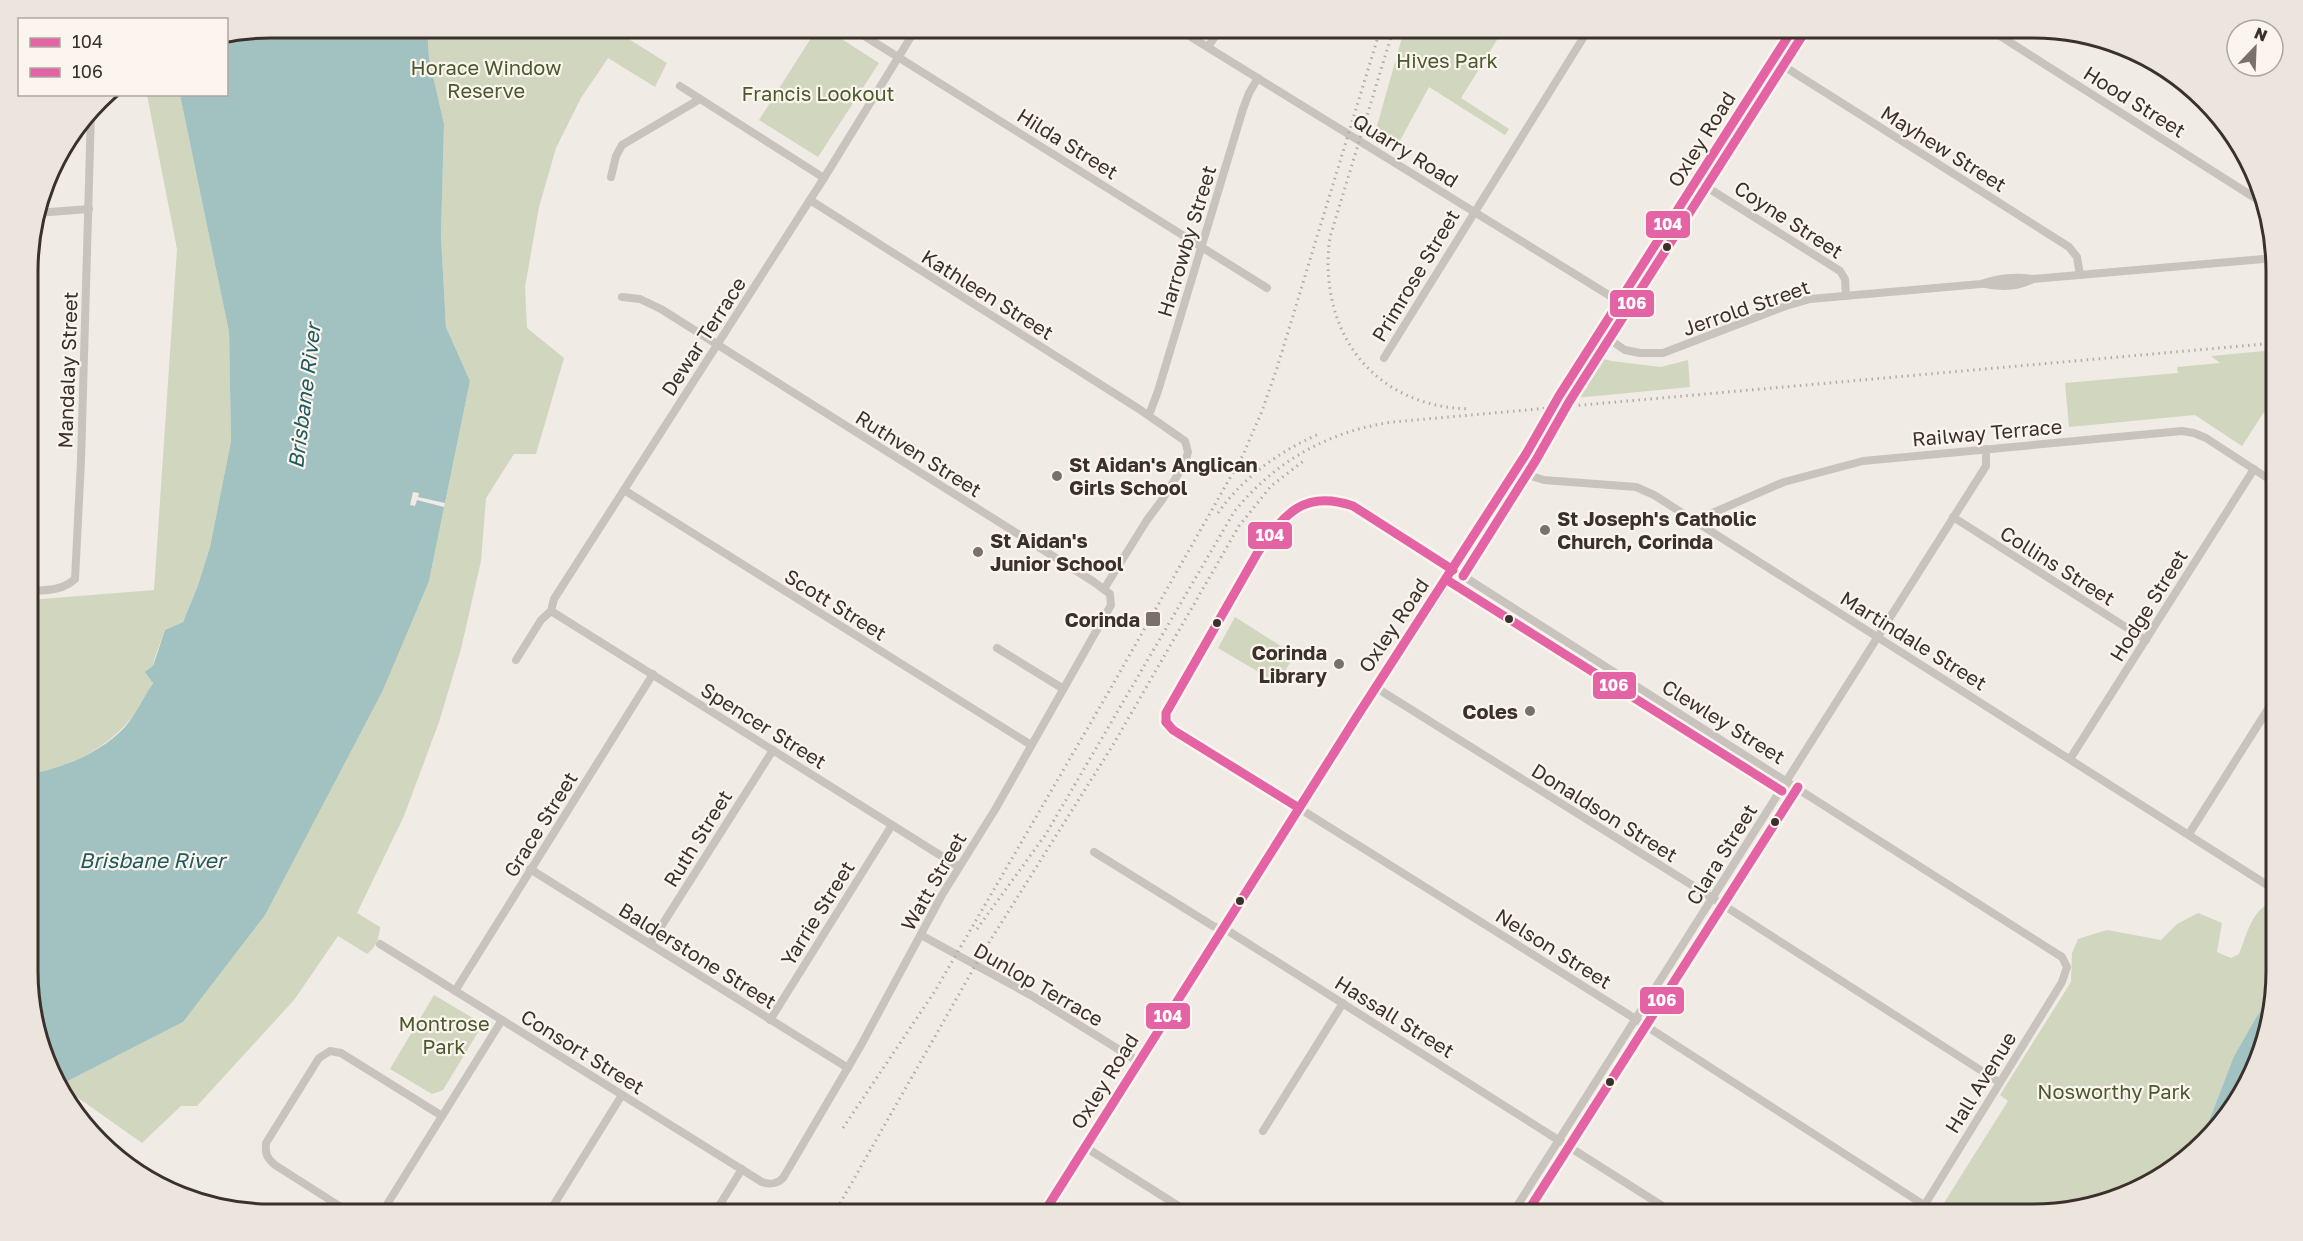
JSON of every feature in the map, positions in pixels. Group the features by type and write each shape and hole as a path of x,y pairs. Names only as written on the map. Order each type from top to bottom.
{"main road":[{"name":"Oxley Road","path":"1049,1204 1375,687 1404,648 1515,471 1559,396 1787,38"}],"street":[{"name":"Hilda Street","path":"868,38 1268,288"},
{"name":"Dewar Terrace","path":"516,660 541,620 552,610 554,599 824,178 910,38"},
{"name":"Quarry Road","path":"1193,38 1620,302"},
{"path":"1208,47 1214,38"},
{"name":"Primrose Street","path":"1384,358 1583,38"},
{"name":"Hood Street","path":"2003,38 2253,197"},
{"name":"Mayhew Street","path":"1774,60 2069,247 2077,257 2080,275"},
{"name":"Harrowby Street","path":"1149,415 1243,110 1258,78"},
{"path":"680,86 824,178"},
{"path":"611,177 616,156 622,145 700,99"},
{"name":"Mandalay Street","path":"38,590 61,589 75,579 82,450 91,123"},
{"name":"Coyne Street","path":"1697,181 1840,271 1845,279 1846,296"},
{"name":"Kathleen Street","path":"810,200 1184,439 1188,447 1188,456 1180,472 1104,589"},
{"path":"45,212 89,208"},
{"name":"Jerrold Street","path":"1600,333 1625,350 1640,353 1663,353 1797,302 1982,284 2000,287 2018,285 2033,279 2265,259"},
{"name":"Ruthven Street","path":"622,297 648,302 1104,589"},
{"name":"Railway Terrace","path":"1702,525 1710,514 1795,478 1877,458 2188,431 2206,438 2266,477"},
{"name":"Clara Street","path":"1518,1204 1986,466 1986,449"},
{"name":"Hodge Street","path":"2070,759 2254,469"},
{"name":"Martindale Street","path":"1515,471 1544,480 1642,489 1878,636 2266,884"},
{"name":"Scott Street","path":"624,490 1031,745"},
{"name":"Clewley Street","path":"1166,722 1165,716 1269,535 1286,516 1299,506 1324,499 1342,501 1788,781 2062,957 2067,967"},
{"name":"Collins Street","path":"1953,518 2146,640"},
{"name":"Watt Street","path":"770,1185 783,1178 848,1068 921,935 996,808 1111,604 1110,594 1104,589"},
{"name":"Spencer Street","path":"552,610 960,867"},
{"path":"997,648 1062,688"},
{"name":"Grace Street","path":"455,991 652,675"},
{"name":"Donaldson Street","path":"1375,687 2000,1082"},
{"path":"2189,834 2266,714"},
{"name":"Nelson Street","path":"1166,722 1173,730 1636,1020 1922,1204"},
{"name":"Ruth Street","path":"650,944 773,750"},
{"name":"Yarrie Street","path":"770,1020 892,825"},
{"name":"Hassall Street","path":"1094,852 1213,926 1230,932 1659,1204"},
{"name":"Balderstone Street","path":"530,869 848,1068"},
{"name":"Dunlop Terrace","path":"921,935 1034,997 1139,1062"},
{"name":"Consort Street","path":"380,944 770,1185"},
{"name":"Hall Avenue","path":"1925,1204 2062,982 2067,967"},
{"path":"1263,1131 1343,1003"},
{"path":"387,1204 502,1020"},
{"path":"336,1204 275,1166 267,1158 265,1150 266,1143 319,1058 330,1051 340,1053 442,1116"},
{"path":"554,1204 622,1095"},
{"path":"1085,1147 1175,1204"},
{"path":"720,1204 742,1169"}],"green space":[{"name":"Horace Window Reserve","path":"428,38 627,38 667,63 655,87 608,58 581,98 556,148 539,207 525,287 527,328 564,358 536,454 514,454 486,498 481,561 461,649 439,722 404,816 357,913 380,927 377,942 367,954 338,936 294,1000 197,1106 181,1106 142,1143 74,1095 66,1082 183,1022 429,581 470,381 446,327 441,236 444,124 429,58"},
{"name":"Francis Lookout","path":"811,38 840,38 879,63 818,157 759,120"},
{"name":"Hives Park","path":"1402,38 1498,38 1461,98 1509,129 1505,135 1429,87 1397,146 1375,133"},
{"path":"147,96 180,96 229,332 231,441 210,547 197,588 183,622 165,630 154,662 152,684 143,702 118,733 102,745 67,764 38,772 38,599 154,590 177,249"},
{"path":"2266,351 2266,409 2242,446 2195,415 2069,427 2065,383 2178,373 2177,367 2220,363 2211,356"},
{"path":"1597,357 1661,367 1688,360 1690,387 1565,399"},
{"path":"1235,617 1295,655 1277,683 1218,648"},
{"name":"Nosworthy Park","path":"2266,906 2266,970 2262,1009 2234,1056 2208,1124 2186,1146 2149,1172 2122,1186 2093,1196 2063,1202 2032,1204 1943,1204 2008,1101 2000,1095 2071,982 2072,953 2078,939 2107,930 2161,940 2177,924 2198,913 2222,923 2217,952 2231,958 2239,954 2251,922"},
{"name":"Montrose Park","path":"434,995 483,1024 443,1090 432,1094 390,1069"}],"water":[{"name":"Brisbane River","path":"255,38 428,38 429,58 444,124 441,236 446,327 470,381 429,581 382,692 265,915 183,1022 66,1082 55,1060 45,1031 39,1001 38,773 68,764 93,752 125,727 153,683 145,672 153,666 165,630 183,622 210,547 231,441 229,332 180,96 228,96 228,41"},
{"path":"2262,1009 2248,1060 2226,1100 2208,1124 2234,1056"}],"pier":[{"path":"413,492 419,493 418,497 445,503 444,507 417,500 415,506 410,505"}],"railway":[{"path":"843,1128 935,991 1243,455 1277,368 1378,38"},
{"path":"1391,38 1330,237 1328,271 1333,303 1343,332 1358,357 1379,378 1405,394 1435,405 1470,409"},
{"path":"977,929 1046,834 1234,512 1267,478 1285,464 1325,441 1369,426 1393,422 2266,344"},
{"path":"1218,513 1251,476 1277,456 1321,433"},
{"path":"840,1204 983,952 1113,745 1239,526 1271,486 1306,459"}],"transit line":[{"name":"104","path":"1049,1204 1356,718 1526,454 1559,396 1787,38"},
{"name":"106","path":"1463,576 1536,460 1569,402 1801,38"},
{"name":"104","path":"1166,722 1166,713 1258,552 1277,526 1297,508 1321,501 1353,506 1453,570"},
{"name":"106","path":"1447,580 1782,791"},
{"name":"104","path":"1166,722 1173,730 1299,808"},
{"name":"106","path":"1532,1204 1798,787"}],"place":[{"name":"St Aidan's Anglican Girls School","path":"1057,476"},
{"name":"St Joseph's Catholic Church, Corinda","path":"1545,530"},
{"name":"St Aidan's Junior School","path":"978,552"},
{"name":"Corinda","path":"1153,619"},
{"name":"Corinda Library","path":"1339,664"},
{"name":"Coles","path":"1530,711"}]}
